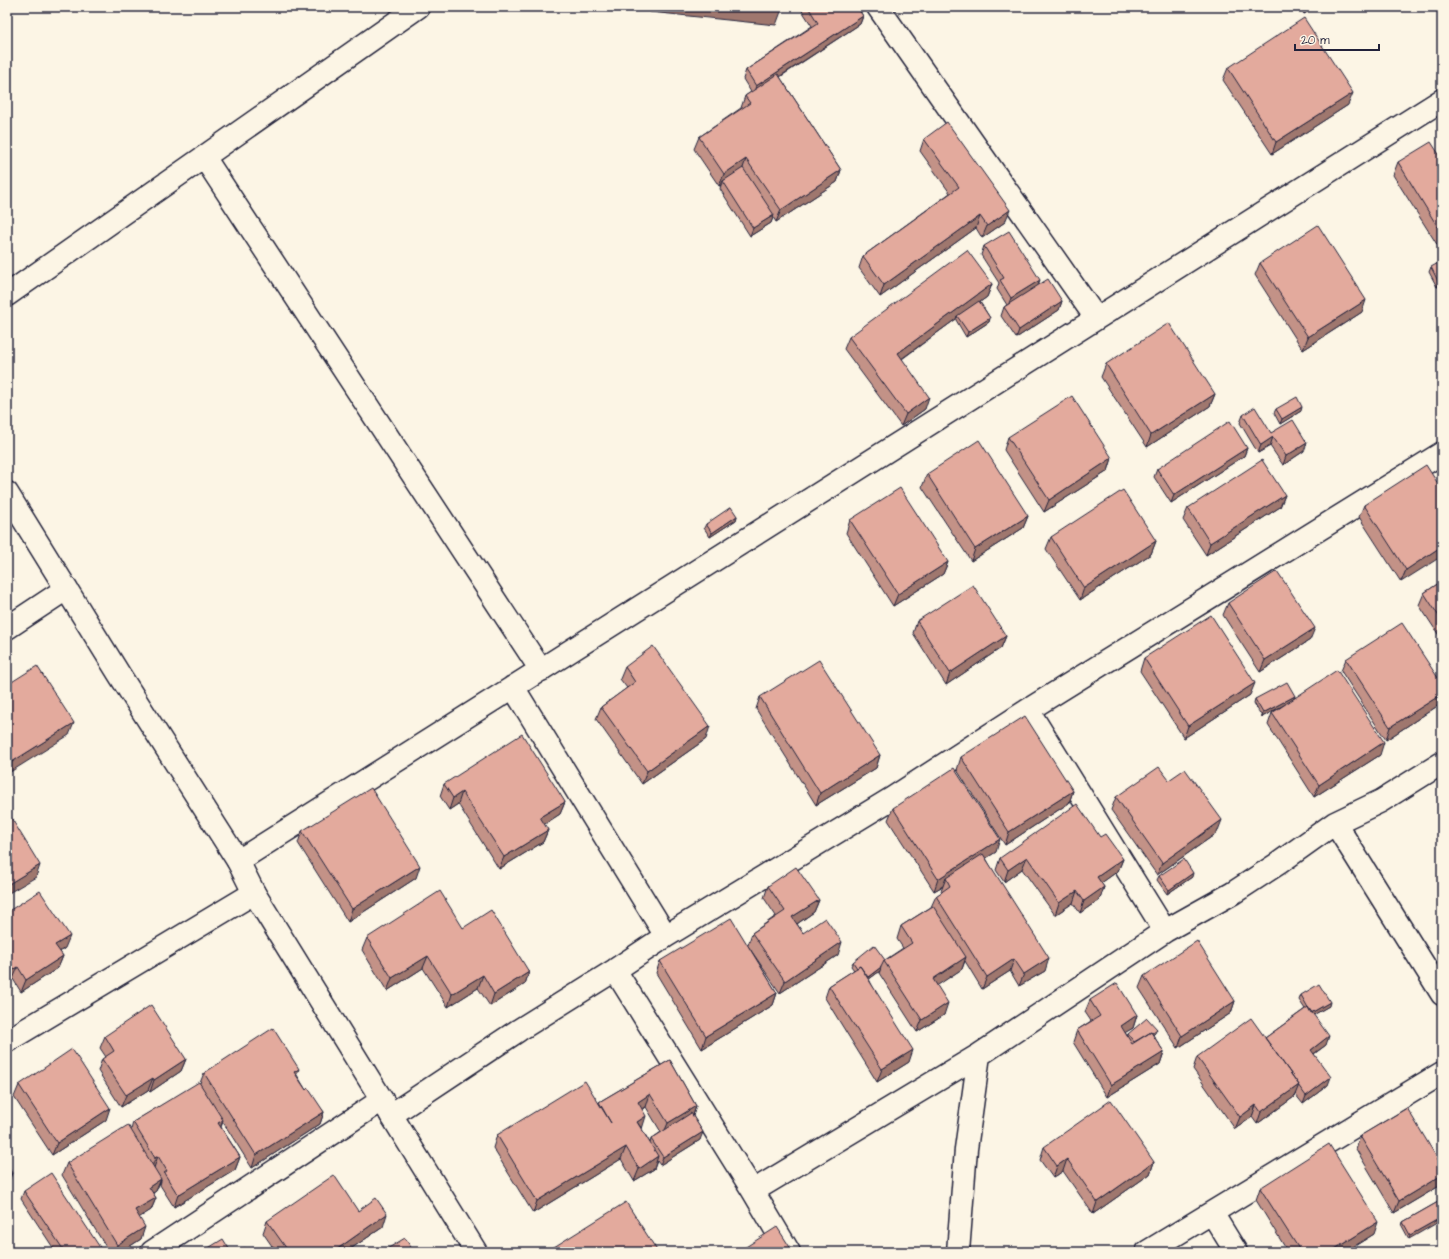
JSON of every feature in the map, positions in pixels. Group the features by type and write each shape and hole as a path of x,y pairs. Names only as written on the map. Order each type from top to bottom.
{"street":[{"path":"7,295 418,7"},
{"path":"878,7 1096,318"},
{"path":"238,861 1442,100"},
{"path":"204,157 541,670"},
{"path":"152,1252 387,1108 519,1030 666,936 891,799 1028,710 1442,453"},
{"path":"7,493 238,861 254,893 476,1252"},
{"path":"7,628 66,589"},
{"path":"513,687 666,936"},
{"path":"1028,710 1165,931"},
{"path":"753,1191 979,1055 1165,931 1233,893 1335,823 1381,801 1442,763"},
{"path":"1335,823 1442,994"},
{"path":"7,1041 254,893"},
{"path":"615,970 753,1191 789,1252"},
{"path":"958,1252 966,1149 979,1055"},
{"path":"1146,1252 1442,1073"},
{"path":"1212,1212 1236,1252"}],"building":[{"path":"759,7 783,7 782,9"},
{"path":"808,7 857,7 863,16 756,86 746,70 818,23"},
{"path":"1304,18 1353,93 1276,142 1228,68"},
{"path":"778,74 841,170 781,210 746,159 724,174 699,137 750,103 745,96"},
{"path":"947,122 1010,210 987,226 980,216 884,285 863,256 959,187 924,139"},
{"path":"1431,142 1442,159 1442,234 1398,162"},
{"path":"743,168 774,215 753,228 723,181"},
{"path":"1318,225 1366,300 1308,337 1260,263"},
{"path":"1009,231 1040,280 1011,298 1000,280 1004,278 984,246"},
{"path":"967,250 992,284 898,353 929,397 906,414 849,337"},
{"path":"1442,261 1442,282 1439,283 1431,267"},
{"path":"1048,279 1062,301 1019,330 1004,307"},
{"path":"979,301 990,318 968,332 957,316"},
{"path":"1169,323 1215,394 1151,435 1106,364"},
{"path":"1072,396 1112,458 1049,500 1008,437"},
{"path":"1297,397 1302,407 1282,419 1276,409"},
{"path":"1255,407 1271,433 1293,420 1307,443 1286,456 1273,437 1261,445 1243,415"},
{"path":"1230,421 1247,448 1174,495 1157,469"},
{"path":"979,440 1028,516 975,549 927,474"},
{"path":"1262,460 1285,495 1210,543 1188,508"},
{"path":"1426,465 1442,490 1442,546 1406,570 1364,505"},
{"path":"900,488 948,562 898,594 850,520"},
{"path":"1123,490 1156,541 1084,588 1051,537"},
{"path":"731,507 737,516 712,533 706,524"},
{"path":"1277,571 1315,628 1265,660 1228,603"},
{"path":"1442,581 1442,621 1424,593"},
{"path":"973,585 1006,636 950,673 917,621"},
{"path":"1211,615 1255,683 1188,726 1144,658"},
{"path":"1402,623 1442,684 1442,694 1390,727 1346,659"},
{"path":"653,646 710,726 647,771 601,707 635,682 625,667"},
{"path":"819,660 880,755 820,793 760,697"},
{"path":"37,666 74,723 7,765 7,685"},
{"path":"1337,670 1384,742 1319,785 1272,713"},
{"path":"1287,682 1295,696 1263,713 1255,699"},
{"path":"1025,716 1073,791 1009,832 961,757"},
{"path":"522,734 565,802 540,817 548,830 504,857 462,792 453,798 444,784"},
{"path":"1159,767 1169,780 1185,769 1222,820 1162,863 1116,797"},
{"path":"954,768 1000,839 938,879 893,808"},
{"path":"371,788 420,866 352,909 302,831"},
{"path":"1077,804 1100,837 1105,834 1123,859 1097,877 1104,887 1084,901 1077,891 1059,903 1027,857 1008,870 1000,858"},
{"path":"7,811 40,865 7,885"},
{"path":"983,854 1049,958 1024,974 1014,959 987,977 936,896 950,886 946,878"},
{"path":"1184,859 1193,873 1169,890 1159,876"},
{"path":"796,867 819,900 792,917 803,933 825,918 842,942 785,981 752,933 785,911 768,886"},
{"path":"40,891 70,936 55,945 63,956 26,980 18,967 7,974 7,912"},
{"path":"440,891 463,928 491,910 529,972 494,994 483,975 452,994 428,956 392,978 367,938"},
{"path":"933,906 966,957 933,979 948,1003 922,1020 884,961 912,943 901,926"},
{"path":"731,918 777,993 706,1036 660,961"},
{"path":"1197,941 1235,1001 1182,1036 1144,976"},
{"path":"874,945 885,960 881,967 868,977 860,966 857,968 853,962"},
{"path":"860,966 913,1050 882,1069 829,986"},
{"path":"1117,983 1137,1015 1121,1026 1132,1044 1151,1032 1164,1052 1111,1085 1077,1030 1100,1016 1090,1000"},
{"path":"1319,984 1330,1002 1311,1013 1301,995"},
{"path":"151,1005 186,1059 154,1080 153,1078 126,1095 102,1059 114,1051 105,1036"},
{"path":"1308,1007 1329,1036 1311,1050 1331,1077 1306,1096 1265,1038"},
{"path":"1147,1018 1157,1029 1134,1042 1128,1034"},
{"path":"1251,1018 1299,1085 1261,1112 1256,1105 1240,1117 1197,1057"},
{"path":"273,1028 299,1069 294,1072 306,1090 308,1088 324,1112 256,1155 204,1073"},
{"path":"72,1049 110,1108 57,1143 19,1085"},
{"path":"670,1060 696,1106 668,1123 650,1094 638,1102 646,1116 637,1122 658,1156 639,1169 626,1147 537,1201 497,1135 585,1081 611,1123 599,1102"},
{"path":"199,1082 223,1120 218,1123 240,1157 178,1195 164,1173 167,1171 158,1156 155,1158 133,1122"},
{"path":"1111,1100 1154,1162 1097,1202 1067,1159 1057,1166 1044,1147"},
{"path":"1407,1108 1442,1166 1442,1175 1399,1201 1360,1136"},
{"path":"691,1113 703,1132 663,1157 651,1139"},
{"path":"128,1125 161,1179 149,1187 156,1198 135,1210 145,1227 117,1245 67,1163"},
{"path":"1329,1144 1378,1222 1330,1252 1301,1252 1260,1188"},
{"path":"7,1165 12,1173 7,1177"},
{"path":"51,1173 103,1252 65,1252 24,1191"},
{"path":"334,1175 358,1211 376,1198 387,1214 333,1252 289,1252 267,1221"},
{"path":"626,1202 658,1252 546,1252"},
{"path":"1438,1202 1442,1210 1442,1217 1410,1235 1403,1222"},
{"path":"777,1227 793,1252 738,1252"},
{"path":"405,1238 414,1252 382,1252"},
{"path":"223,1239 231,1252 202,1252"},
{"path":"273,1246 278,1252 263,1252"},
{"path":"244,1248 260,1252 238,1252"},
{"path":"1364,1248 1367,1252 1358,1252"}]}
